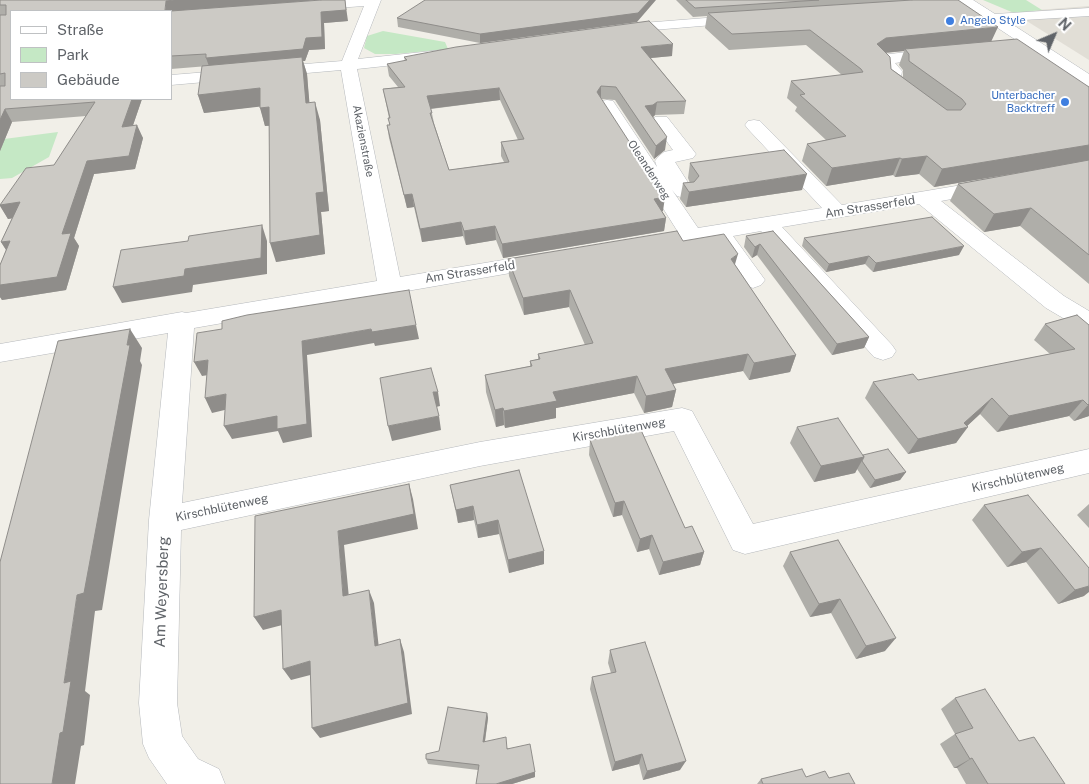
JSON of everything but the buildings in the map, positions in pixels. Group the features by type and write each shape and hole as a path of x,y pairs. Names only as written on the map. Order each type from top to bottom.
{"street":[{"path":"296,7 374,0"},
{"path":"348,65 364,20 374,0"},
{"path":"917,8 967,2 1089,81"},
{"path":"992,18 1089,12"},
{"path":"602,31 756,18"},
{"path":"971,50 1034,46"},
{"path":"172,80 348,65 459,52"},
{"path":"908,92 893,80 894,71 882,60 954,52"},
{"name":"Akazienstraße","path":"348,65 390,285"},
{"name":"Oleanderweg","path":"607,105 707,233"},
{"path":"661,121 686,154 667,158 665,161 666,168 707,233 753,280"},
{"path":"754,125 838,212"},
{"name":"Am Strasserfeld","path":"624,247 1014,182"},
{"path":"924,198 1055,302 1089,322"},
{"path":"767,224 883,351"},
{"name":"Am Strasserfeld","path":"0,353 182,320 567,256"},
{"name":"Am Weyersberg","path":"182,320 165,520 158,703 163,744 184,773 204,784"},
{"name":"Kirschblütenweg","path":"165,520 480,454 682,419 745,540 1089,461"}],"shaded area":[{"path":"1089,6 1089,60 1014,13 1025,11"}],"green space":[{"path":"983,0 1026,0 1042,10 1014,13"},
{"path":"383,31 445,42 448,49 375,54 364,48 367,36"},
{"path":"58,132 49,157 12,178 0,179 0,149 4,139"}],"place":[{"name":"Angelo Style","path":"950,21"},
{"name":"Unterbacher Backtreff","path":"1065,102"}]}
